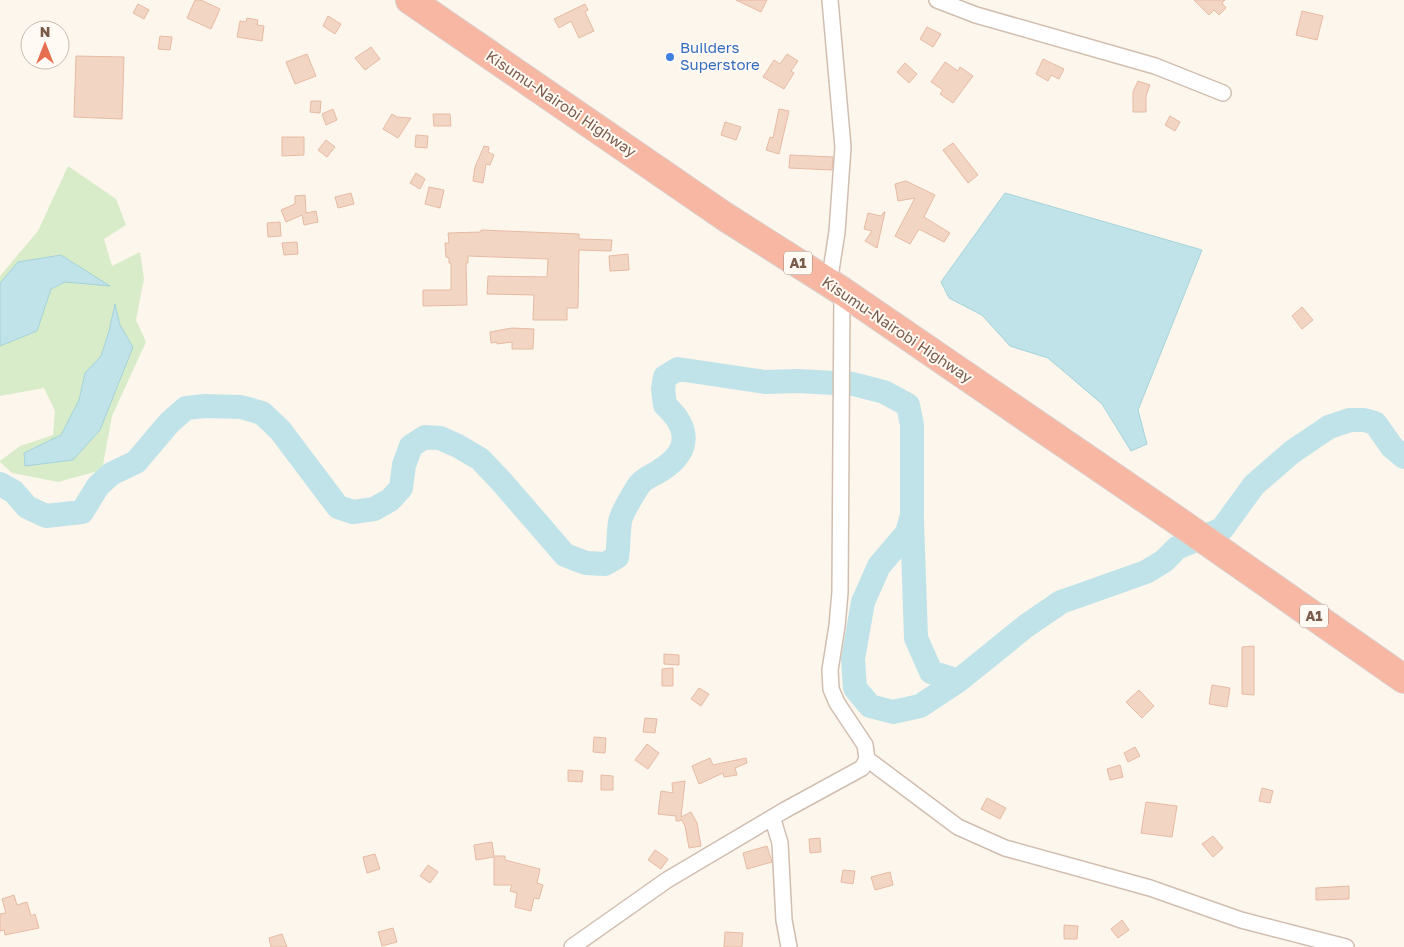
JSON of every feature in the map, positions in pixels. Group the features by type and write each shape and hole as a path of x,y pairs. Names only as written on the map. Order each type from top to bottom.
{"highway":[{"name":"Kisumu-Nairobi Highway","path":"410,0 724,216 835,287 1185,526 1404,679"}],"street":[{"path":"572,947 667,880 769,819 862,768 867,759 865,745 837,703 832,689 830,670 840,592 842,413 841,366 835,287 843,147 830,0"},
{"path":"937,0 976,15 1155,66 1223,93"},
{"path":"867,759 958,827 1005,848 1150,888 1241,920 1327,945 1346,947"},
{"path":"774,823 780,843 784,920 789,947"}],"green space":[{"path":"68,166 116,199 126,225 104,239 112,266 140,252 144,279 136,320 146,342 112,416 102,470 58,482 12,473 0,462 20,446 53,435 55,411 44,388 0,396 0,276 38,231"}],"water":[{"path":"1005,193 1202,250 1138,410 1147,444 1131,451 1102,404 1048,358 1010,346 982,315 949,298 941,282"},
{"path":"61,255 110,286 65,282 51,289 37,331 0,346 0,283 18,262"},
{"path":"115,304 120,325 133,347 100,430 73,460 25,466 24,453 61,435 79,400 85,373 101,356"}],"building":[{"path":"195,0 201,0 220,9 211,29 187,18"},
{"path":"736,0 767,0 761,12"},
{"path":"1194,0 1225,0 1222,3 1226,8 1219,15 1214,10 1209,15"},
{"path":"138,4 149,10 144,19 133,13"},
{"path":"585,4 588,10 585,12 594,31 579,38 571,21 559,28 554,19"},
{"path":"1302,11 1323,16 1317,40 1296,35"},
{"path":"328,16 341,24 335,34 323,26"},
{"path":"247,18 258,20 257,25 264,26 262,41 237,37 240,21 246,22"},
{"path":"927,27 941,34 933,47 920,39"},
{"path":"160,36 172,37 170,50 158,49"},
{"path":"371,47 380,59 365,70 355,58"},
{"path":"307,54 316,76 295,84 286,62"},
{"path":"787,54 798,61 791,71 794,73 784,89 763,77 774,60 780,64"},
{"path":"76,56 124,57 122,119 74,117"},
{"path":"1043,59 1064,69 1059,79 1051,75 1048,81 1036,74"},
{"path":"945,62 958,71 960,67 973,76 953,103 940,94 943,90 931,82"},
{"path":"905,63 917,74 909,83 897,72"},
{"path":"1138,81 1150,85 1146,96 1146,112 1133,112 1133,92"},
{"path":"311,101 321,101 320,113 310,112"},
{"path":"333,109 337,120 326,125 322,114"},
{"path":"779,109 789,111 779,154 766,150 770,137 773,138"},
{"path":"392,114 397,117 411,118 398,138 383,129"},
{"path":"433,114 450,114 451,126 434,126"},
{"path":"1170,116 1180,122 1175,131 1165,125"},
{"path":"725,122 741,127 736,140 721,135"},
{"path":"416,135 428,136 427,148 415,147"},
{"path":"282,137 304,137 304,155 282,156"},
{"path":"326,140 335,147 327,157 318,150"},
{"path":"953,143 978,175 968,183 943,150"},
{"path":"484,146 489,147 488,152 494,155 490,165 486,164 483,183 473,181 475,167"},
{"path":"790,155 833,157 832,170 789,168"},
{"path":"416,173 425,179 420,189 410,183"},
{"path":"906,181 935,195 924,217 950,233 944,242 919,229 910,244 895,236 915,198 898,201 895,184"},
{"path":"429,187 444,190 440,208 425,204"},
{"path":"351,193 354,204 338,208 335,197"},
{"path":"305,195 306,213 316,211 318,222 304,225 302,215 286,222 281,210 295,204 295,196"},
{"path":"884,212 877,248 865,241 872,231 864,229 868,213 881,216"},
{"path":"280,222 281,236 268,237 267,223"},
{"path":"481,230 579,234 579,239 612,240 611,251 579,250 578,308 567,308 567,320 533,320 534,295 487,294 488,276 547,277 548,259 468,256 468,263 466,263 467,305 423,306 423,290 451,290 451,263 449,263 449,258 446,257 445,243 449,243 448,233 481,232"},
{"path":"297,242 298,254 284,255 282,243"},
{"path":"628,254 629,270 610,271 609,256"},
{"path":"1302,307 1313,320 1302,329 1292,316"},
{"path":"512,328 534,329 533,349 512,349 512,342 491,343 490,332"},
{"path":"1254,646 1254,695 1242,694 1242,647"},
{"path":"664,654 679,655 679,665 664,664"},
{"path":"673,668 673,686 662,686 662,669"},
{"path":"1212,685 1230,688 1227,707 1209,704"},
{"path":"699,688 709,694 701,706 691,699"},
{"path":"1139,690 1154,706 1142,718 1126,702"},
{"path":"645,718 657,719 655,733 643,732"},
{"path":"594,737 606,738 605,753 593,752"},
{"path":"647,744 659,753 648,769 635,760"},
{"path":"1135,747 1140,756 1128,762 1124,753"},
{"path":"710,758 713,765 746,758 747,763 735,768 737,775 724,777 723,773 699,784 692,766"},
{"path":"1120,765 1123,777 1110,780 1107,769"},
{"path":"568,770 583,771 582,782 568,781"},
{"path":"601,775 613,776 613,790 601,790"},
{"path":"685,781 681,817 691,812 697,823 701,846 689,848 685,826 681,819 676,821 676,816 658,814 661,791 673,793 672,783"},
{"path":"1262,788 1273,791 1270,803 1259,801"},
{"path":"987,798 1006,808 1000,819 981,809"},
{"path":"1146,802 1177,806 1172,837 1141,833"},
{"path":"1213,836 1223,848 1213,857 1202,844"},
{"path":"820,838 821,852 810,853 809,839"},
{"path":"492,842 494,856 505,856 505,860 540,869 537,883 543,885 539,899 534,898 531,911 515,907 517,893 510,891 512,885 494,885 494,857 476,860 474,845"},
{"path":"767,846 772,862 747,869 743,853"},
{"path":"655,850 668,859 661,869 648,860"},
{"path":"375,854 380,869 367,873 363,857"},
{"path":"428,865 438,872 430,883 420,876"},
{"path":"843,870 855,871 853,884 841,882"},
{"path":"890,872 893,885 875,890 871,877"},
{"path":"1349,886 1349,899 1316,900 1316,888"},
{"path":"14,895 17,905 27,902 31,916 35,914 39,928 5,935 4,930 0,931 0,914 6,913 2,899"},
{"path":"1122,920 1129,930 1118,938 1111,929"},
{"path":"1064,925 1078,926 1077,939 1064,939"},
{"path":"393,928 397,942 382,946 378,932"},
{"path":"725,932 743,933 742,947 724,947"},
{"path":"282,934 287,947 271,947 269,938"}],"waterway":[{"path":"0,484 14,492 27,507 46,516 82,512 98,486 111,474 136,462 169,423 186,408 205,406 241,407 262,413 280,430 338,507 353,512 374,509 390,500 401,488 404,465 411,446 425,437 440,438 480,459 565,555 586,563 605,564 617,557 621,518 639,485 671,463 682,447 683,431 679,422 665,405 663,389 665,377 678,369 765,382 798,381 853,384 884,392 908,405 912,425 912,515 907,533 879,566 863,602 853,659 855,688 870,706 893,712 920,706 958,681 1026,626 1061,602 1146,572 1164,561 1177,548 1222,529 1254,485 1292,452 1329,427 1350,420 1364,420 1375,423 1392,447 1404,457"},
{"path":"912,520 916,638 931,672 958,681"}],"place":[{"name":"Builders Superstore","path":"670,57"}]}
